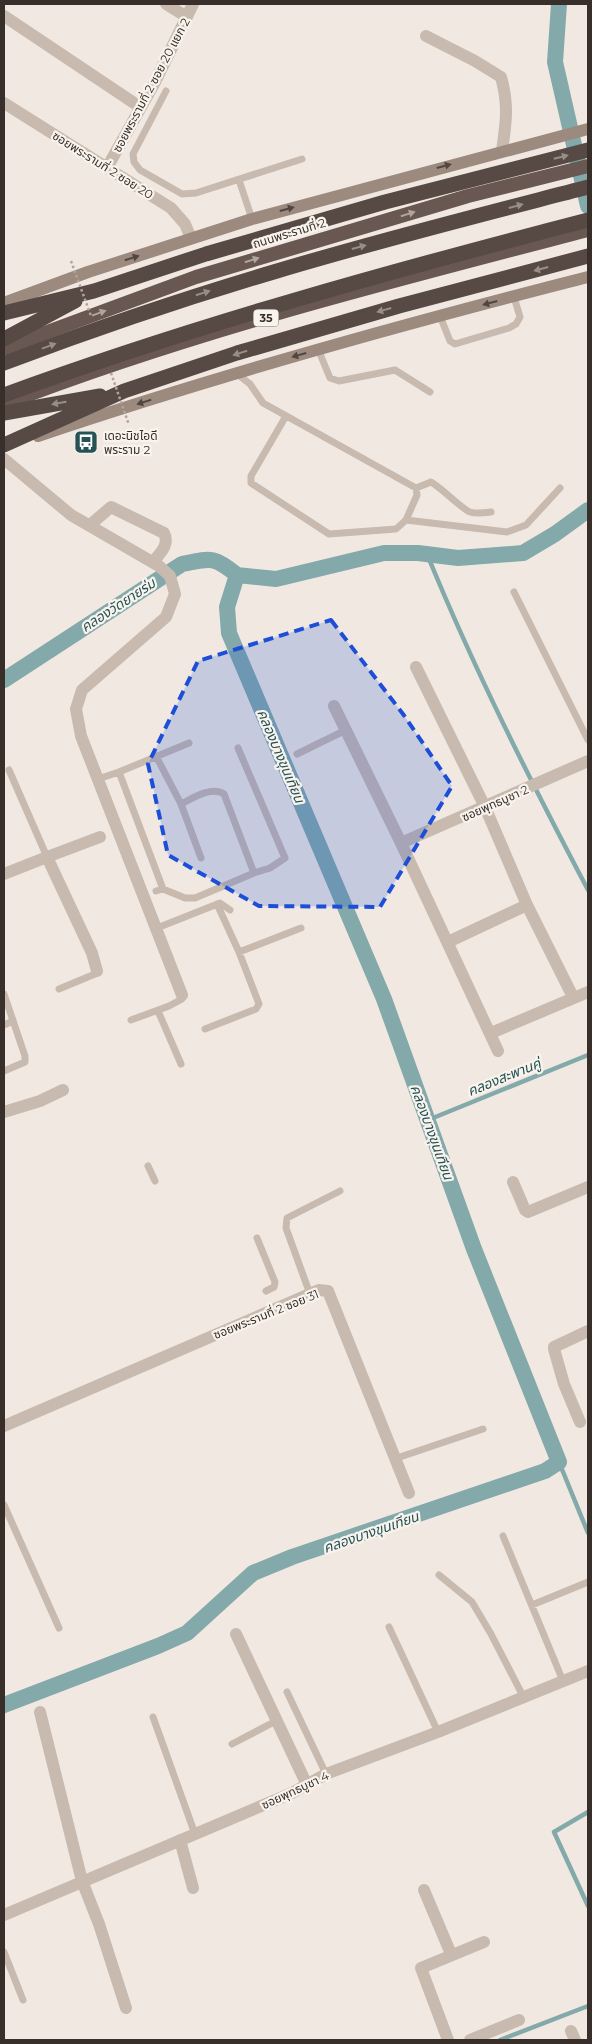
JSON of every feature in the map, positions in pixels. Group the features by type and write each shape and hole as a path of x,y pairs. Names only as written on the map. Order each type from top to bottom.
{"highway":[{"path":"4,313 94,291 328,218 588,150"},
{"name":"ถนนพระรามที่ 2","path":"4,348 196,277 468,196 588,166"},
{"path":"4,363 161,307 278,270 588,187"},
{"path":"4,395 144,346 290,301 405,268 588,220"},
{"name":"35","path":"4,404 120,363 220,331 409,277 588,230"},
{"path":"4,446 124,391 237,354 353,319 588,256"},
{"path":"4,339 94,291"},
{"path":"4,413 124,391"}],"main road":[{"name":"ถนนพระรามที่ 2","path":"4,303 252,218 588,129"},
{"path":"4,446 318,349 588,278"}],"street":[{"path":"166,4 187,17"},
{"name":"ซอยพระรามที่ 2 ซอย 20 แยก 2","path":"108,166 155,82 194,4"},
{"path":"4,16 140,107"},
{"path":"426,36 476,61 502,77 507,115 502,151"},
{"name":"ซอยพระรามที่ 2 ซอย 20","path":"4,102 172,208 185,224 191,238"},
{"path":"4,459 71,515 156,564 170,576 175,594 166,617 82,690 76,709 81,736 182,995"},
{"path":"90,525 112,508 164,534 166,545 156,564"},
{"path":"416,667 485,807 527,905 573,997"},
{"path":"334,706 401,843 498,1051"},
{"name":"ซอยพุทธบูชา 2","path":"401,843 588,761"},
{"path":"4,874 100,837"},
{"path":"47,857 92,953 97,971"},
{"path":"448,942 527,905"},
{"path":"491,1033 588,992"},
{"path":"4,1112 25,1104 40,1101 64,1090"},
{"path":"513,1182 524,1208 528,1212 588,1188"},
{"name":"ซอยพระรามที่ 2 ซอย 31","path":"4,1426 319,1290 328,1291 409,1493"},
{"path":"580,1422 564,1384 554,1347 588,1331"},
{"path":"236,1634 307,1785"},
{"name":"ซอยพุทธบูชา 4","path":"4,1914 195,1834 307,1785 326,1774 438,1732 588,1671"},
{"path":"40,1712 82,1881 99,1924 126,2008"},
{"path":"180,1840 192,1888"},
{"path":"424,1890 451,1954"},
{"path":"448,2040 421,1968 484,1942"},
{"path":"470,2040 519,2020"}],"lane":[{"path":"166,91 133,154 134,162 140,170 182,194 196,193 302,159"},
{"path":"239,180 252,218"},
{"path":"440,316 450,342 455,344 509,328 516,324 520,317 514,297"},
{"path":"318,349 330,378 339,381 395,370 430,392"},
{"path":"236,373 250,384 263,402 416,488"},
{"path":"286,416 251,476 251,483 329,534 396,529 406,520 417,495 416,488"},
{"path":"416,488 431,482 468,511 472,513 491,512"},
{"path":"406,520 507,532 526,526 560,488"},
{"path":"514,592 588,740"},
{"path":"297,754 346,730"},
{"path":"98,779 189,742"},
{"path":"119,772 160,890 185,898 195,898 270,868 284,859 238,748"},
{"path":"156,756 181,804 201,858"},
{"path":"9,770 47,857"},
{"path":"181,804 211,791 224,794 254,873"},
{"path":"157,928 221,903 230,910"},
{"path":"205,1029 258,1006 259,1002 217,904"},
{"path":"238,952 302,928"},
{"path":"59,989 95,974 97,971"},
{"path":"4,994 25,1056 25,1062 4,1071"},
{"path":"131,1020 179,1002 182,995"},
{"path":"158,1011 181,1064"},
{"path":"4,1025 13,1021"},
{"path":"148,1166 155,1181"},
{"path":"310,1294 286,1228 286,1218 340,1191"},
{"path":"257,1238 276,1282 274,1287 266,1291"},
{"path":"394,1459 483,1428"},
{"path":"4,1505 59,1628"},
{"path":"503,1536 563,1681"},
{"path":"439,1575 472,1602 524,1698"},
{"path":"532,1605 588,1582"},
{"path":"389,1626 438,1732"},
{"path":"286,1692 326,1774"},
{"path":"153,1717 195,1834"},
{"path":"232,1744 276,1721"},
{"path":"4,1952 23,2000"}],"highlighted area":[{"path":"331,620 403,714 452,786 380,907 259,906 168,855 148,764 198,661"}],"waterway":[{"name":"คลองบางขุนเทียน","path":"559,4 555,62 588,206"},
{"name":"คลองบางขุนเทียน","path":"4,1705 187,1633 253,1573 292,1557 545,1471 559,1462 474,1249 384,999 229,633 227,607 237,575 276,579 384,553 418,553 458,558 523,553 555,534 588,510"},
{"path":"427,554 503,724 588,890"},
{"name":"คลองวัดยายร่ม","path":"4,680 182,564 212,560 223,564 237,575"},
{"name":"คลองสะพานคู่","path":"428,1120 588,1055"},
{"path":"559,1462 588,1533"},
{"path":"588,1812 554,1832 588,1906"},
{"path":"500,2040 588,2006"}],"place":[{"name":"เดอะนิชไอดี พระราม 2","path":"86,442"}]}
